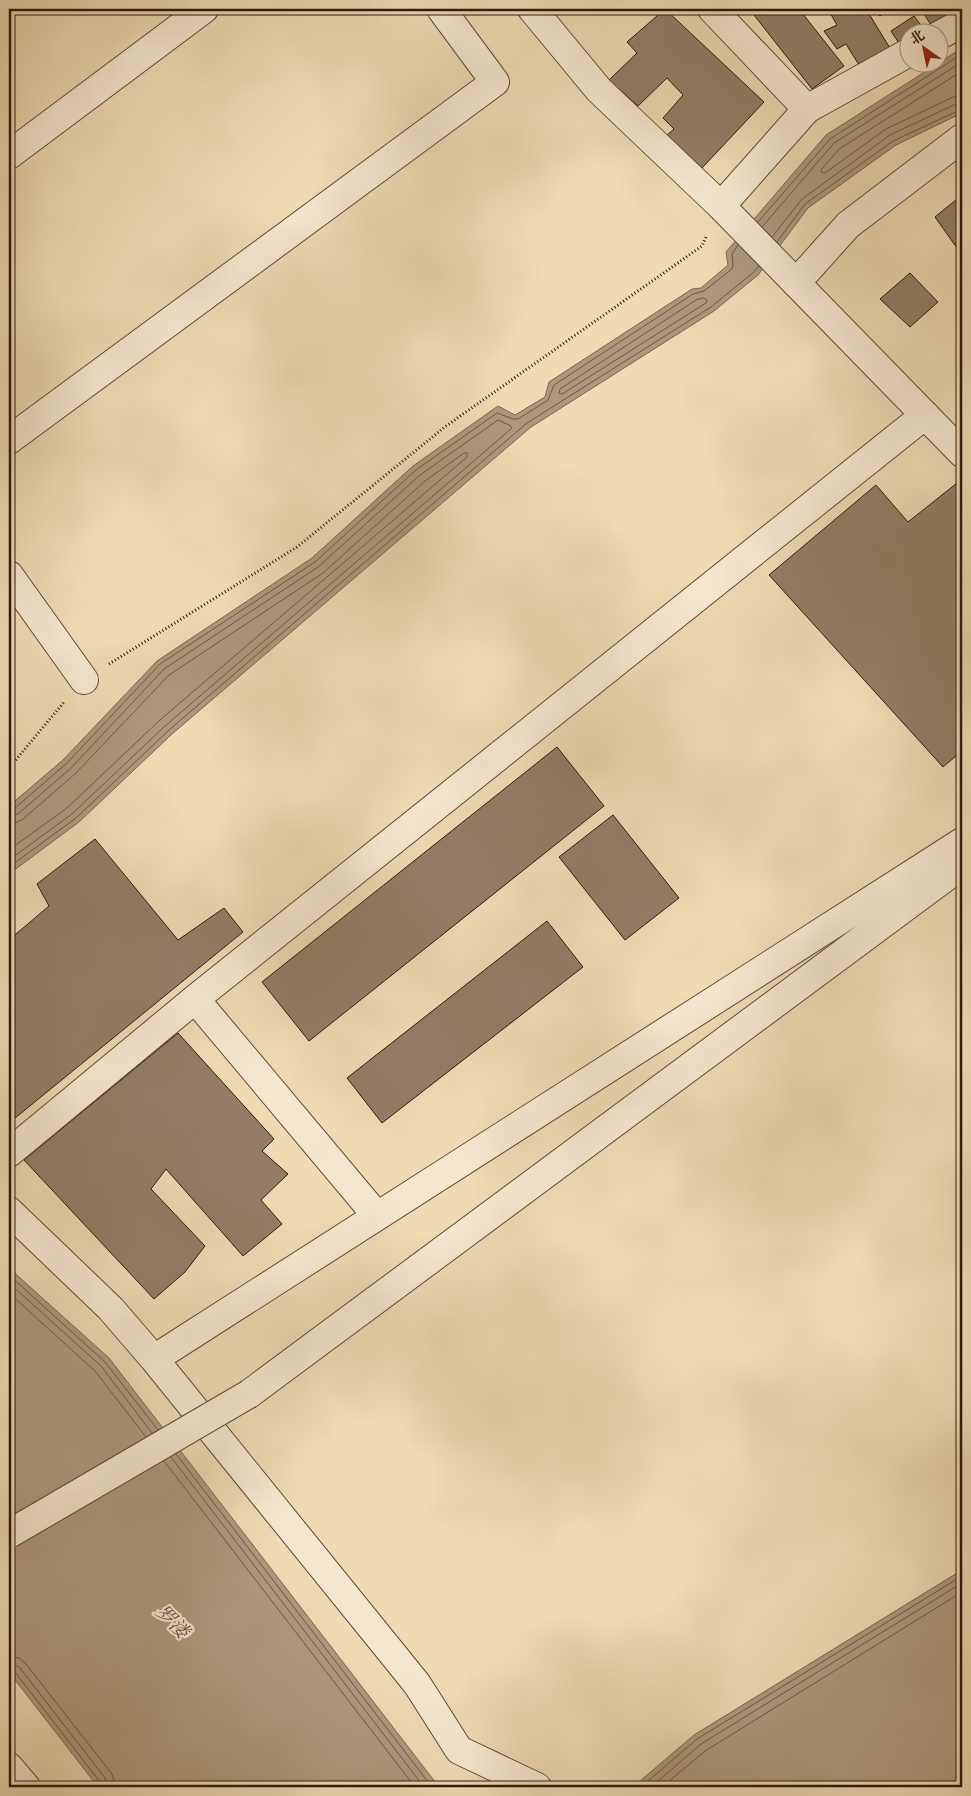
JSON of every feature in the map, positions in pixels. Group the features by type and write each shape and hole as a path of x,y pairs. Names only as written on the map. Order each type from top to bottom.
{"street":[{"path":"9,155 204,9"},
{"path":"9,440 495,82 441,9"},
{"path":"532,9 599,90 721,206 962,453"},
{"path":"712,9 807,109"},
{"path":"948,30 962,22"},
{"path":"721,206 807,109 898,58"},
{"path":"796,282 848,225 962,138"},
{"path":"9,1153 195,999 925,415"},
{"path":"9,575 84,680"},
{"path":"154,1359 962,842"},
{"path":"9,1534 249,1394 962,865"},
{"path":"195,999 377,1216"},
{"path":"9,1211 111,1309 154,1359 416,1684 459,1750 537,1787"},
{"path":"9,1767 26,1787"}],"path":[{"path":"9,768 84,680 297,547 446,426 702,246 721,206"}],"water":[{"path":"962,48 962,113 896,145 808,208 758,275 714,311 531,427 172,734 79,822 9,874 9,806 63,760 157,661 312,558 413,466 498,406 515,415 545,397 549,382 692,289 701,288 728,265 726,252 826,135 924,72 948,72 948,57"},
{"name":"罗溇","path":"9,1268 109,1358 439,1787 98,1787 9,1672"},
{"path":"962,1570 962,1787 633,1787 694,1735"}],"building":[{"path":"665,9 764,102 702,168 666,136 674,129 663,118 683,95 667,78 638,106 609,80 637,53 627,42"},
{"path":"762,9 799,9 844,66 812,89 754,15"},
{"path":"833,9 866,9 893,53 864,73 846,44 837,49 824,31 837,25 829,11"},
{"path":"875,9 889,9 880,16"},
{"path":"921,9 960,9 936,22 929,22"},
{"path":"914,16 918,22 905,22"},
{"path":"898,26 898,42 891,31"},
{"path":"962,195 962,255 935,217"},
{"path":"910,273 938,302 910,327 880,299"},
{"path":"957,483 962,489 962,751 943,767 769,575 876,485 908,522"},
{"path":"557,747 604,806 309,1041 262,982"},
{"path":"613,815 679,898 625,940 559,857"},
{"path":"95,839 178,940 224,908 243,932 9,1123 9,940 49,906 37,884"},
{"path":"547,921 583,967 382,1123 347,1078"},
{"path":"178,1033 274,1139 262,1151 288,1174 261,1200 282,1224 243,1256 166,1169 151,1189 205,1246 185,1272 154,1299 24,1160"}]}
